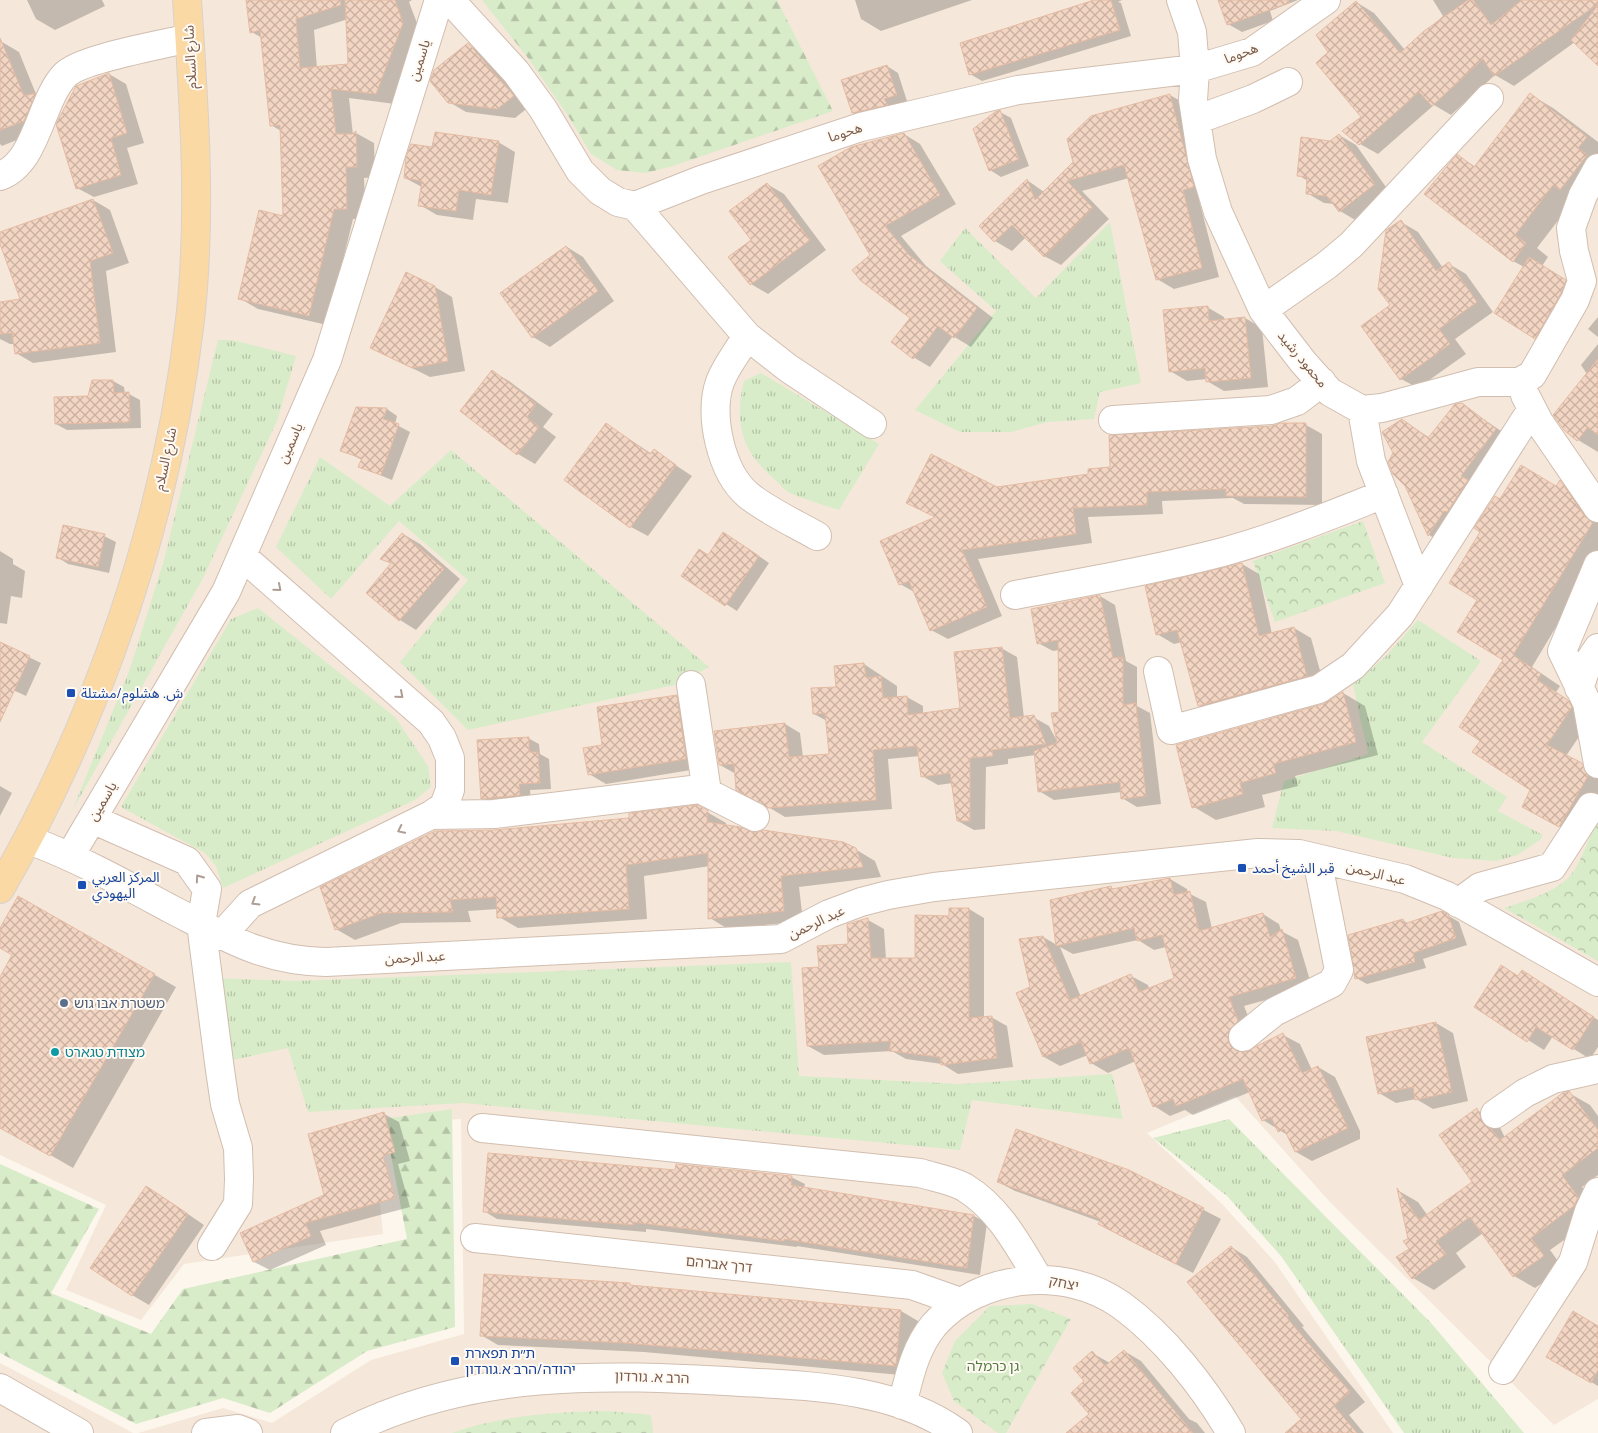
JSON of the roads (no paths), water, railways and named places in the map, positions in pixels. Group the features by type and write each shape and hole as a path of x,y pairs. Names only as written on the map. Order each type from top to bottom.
{"main road":[{"name":"شارع السلام","path":"0,887 28,840 83,721 127,604 158,492 171,431 190,318 193,258 195,189 187,0"}],"street":[{"name":"ياسمين","path":"70,856 226,592 327,360 439,0"},
{"path":"450,0 516,72 543,109 580,171 600,191 618,202 635,206 747,336 788,368 872,424"},
{"name":"محمود رشيد","path":"1181,0 1192,32 1195,69 1193,100 1202,159 1218,212 1263,310 1330,392 1362,410"},
{"name":"هحوما","path":"635,206 701,180 861,127 934,108 1018,90 1195,69 1252,52 1326,0"},
{"path":"0,176 6,174 23,156 38,128 52,93 65,74 85,64 189,38"},
{"path":"1196,120 1253,99 1288,82"},
{"path":"1263,310 1320,270 1350,245 1489,98"},
{"path":"1419,586 1371,461 1362,410 1382,408 1478,382 1519,382 1532,375 1575,300 1582,280 1574,251 1572,228 1583,195 1598,168"},
{"path":"747,336 720,382 716,411 719,443 730,470 747,494 817,536"},
{"path":"1114,420 1271,410 1297,401 1322,382"},
{"path":"1519,382 1532,409 1598,508"},
{"path":"1158,671 1171,730 1319,688 1354,666 1400,615 1532,409"},
{"path":"1015,596 1155,568 1223,552 1271,537 1384,494"},
{"path":"211,930 250,904 431,815 444,806 450,790 450,758 442,738 431,722 242,556"},
{"path":"1598,565 1562,652 1587,703 1598,764"},
{"path":"1579,688 1588,663 1598,648"},
{"path":"691,685 707,792"},
{"path":"1458,903 1480,887 1552,867 1594,809 1598,780"},
{"path":"431,815 494,814 700,789 756,817"},
{"path":"92,819 187,861 206,889 211,930 220,1070 225,1104 238,1148 238,1204 212,1246"},
{"name":"عبد الرحمن","path":"28,840 70,856 211,930 282,958 326,962 781,939 802,930 829,914 860,902 934,887 1258,853 1298,854 1405,879 1458,903 1598,982"},
{"path":"1243,1037 1274,1012 1332,983 1339,970 1317,859"},
{"path":"1495,1114 1525,1093 1552,1080 1598,1069"},
{"path":"482,1128 920,1173 963,1186 988,1206 1010,1230 1038,1278"},
{"path":"1503,1370 1573,1262 1589,1212 1598,1192"},
{"name":"דרך אברהם","path":"475,1238 912,1285 960,1302"},
{"name":"יצחק","path":"902,1405 914,1357 934,1326 960,1302 999,1284 1038,1278 1084,1286 1120,1304 1163,1343 1194,1379 1231,1433"},
{"name":"הרב א. גורדון","path":"345,1433 377,1417 433,1398 503,1384 597,1376 812,1385 888,1399 945,1423 958,1433"},
{"path":"0,1388 79,1433"},
{"path":"206,1433 238,1429 248,1433"}],"place":[{"name":"ش. هشلوم/مشتلة","path":"71,693"},
{"name":"قبر الشيخ أحمد","path":"1242,868"},
{"name":"المركز العربي اليهودي","path":"82,885"},
{"name":"משטרת אבו גוש","path":"64,1003"},
{"name":"מצודת טגארט","path":"55,1052"},
{"name":"ת״ת תפארת יהודה/הרב א.גורדון","path":"455,1361"}],"park label":[{"name":"גן כרמלה","path":"993,1366"}]}
